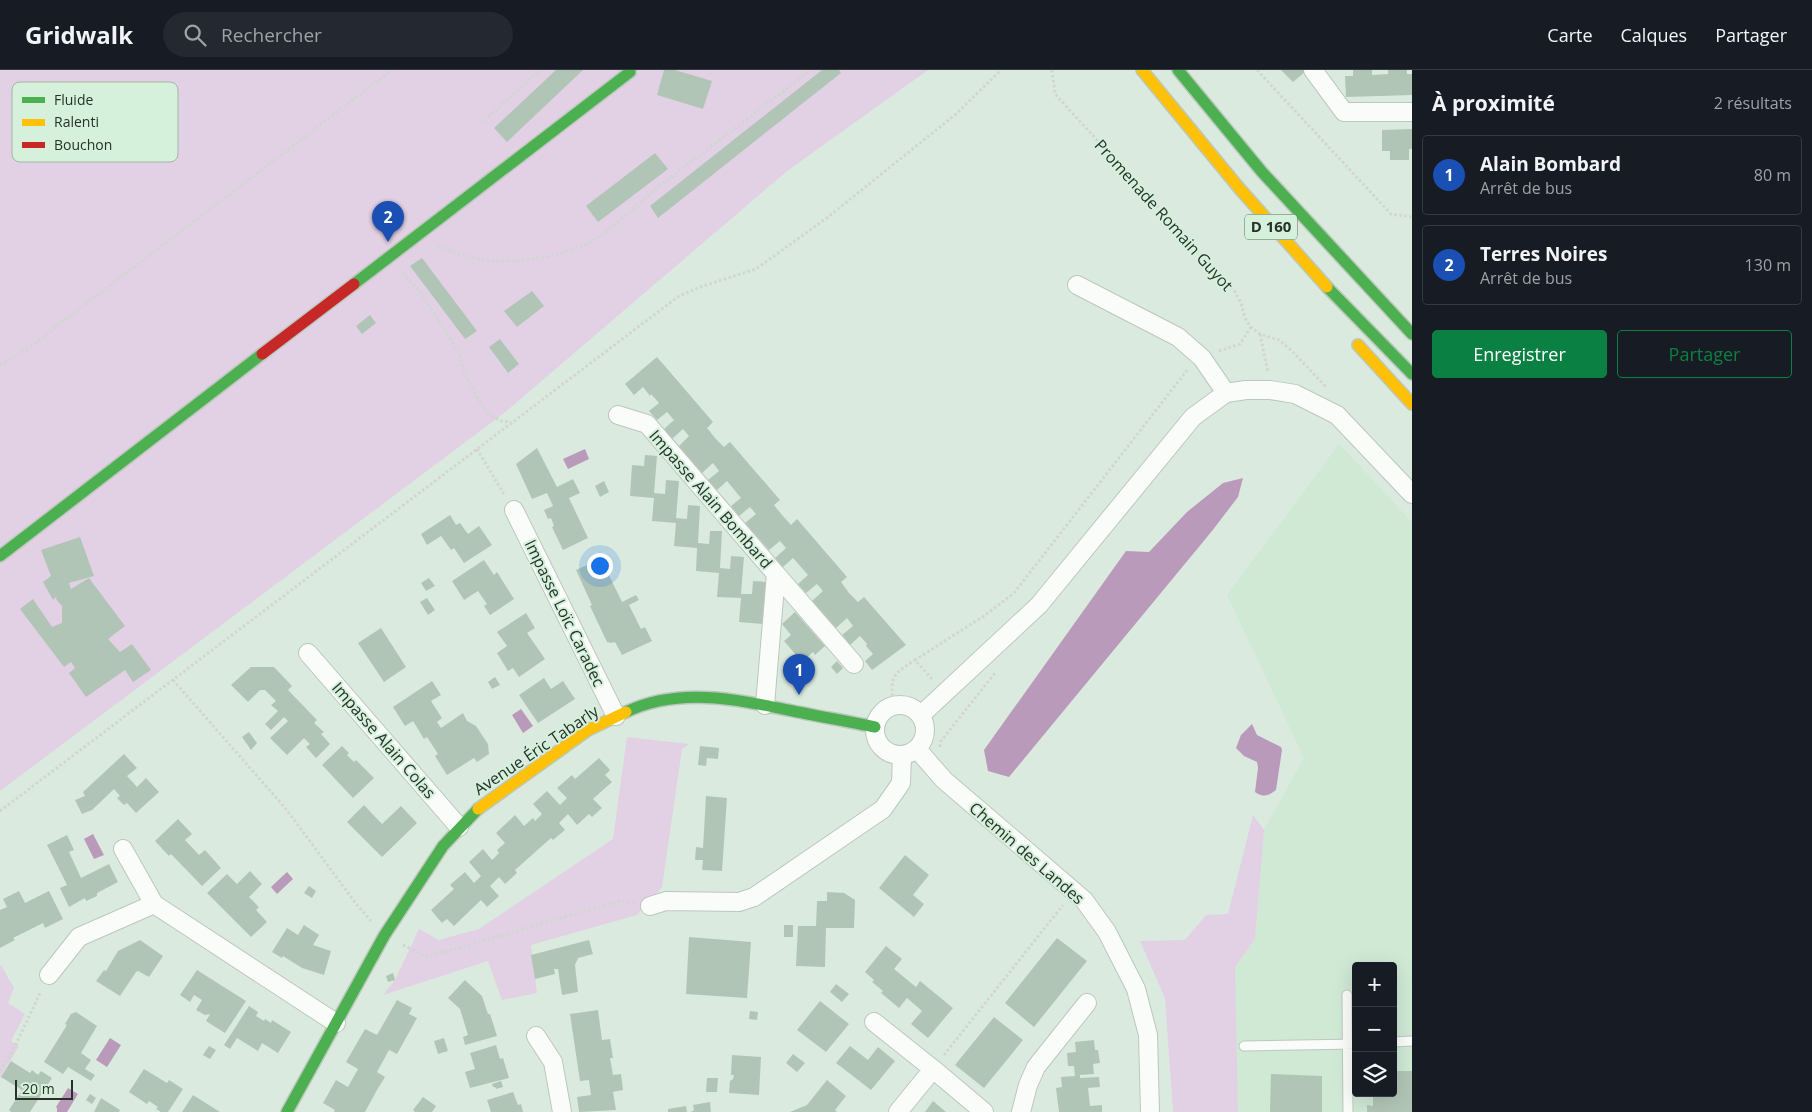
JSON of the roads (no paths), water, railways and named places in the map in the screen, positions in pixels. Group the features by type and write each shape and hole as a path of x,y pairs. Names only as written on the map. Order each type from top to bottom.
{"main road":[{"name":"D 160","path":"1142,70 1268,224 1359,322 1412,374"},
{"name":"D 160","path":"1178,70 1209,112 1326,244 1412,334"},
{"path":"0,556 631,71"},
{"name":"D 160","path":"1209,112 1256,146"},
{"name":"D 160","path":"1187,127 1213,176"},
{"path":"1333,231 1370,275 1391,294"},
{"path":"1350,336 1412,404"},
{"name":"Avenue Éric Tabarly","path":"287,1112 384,936 443,846 480,807 588,730 640,705 692,696 739,700 875,727"}],"street":[{"path":"1313,70 1344,112 1412,112"},
{"path":"1077,285 1178,337 1202,358 1226,393"},
{"path":"921,715 1039,605 1193,417 1226,393 1246,390 1270,390 1295,394 1337,415 1412,494"},
{"name":"Impasse Alain Bombard","path":"618,415 647,424 854,664"},
{"name":"Impasse Loïc Caradec","path":"514,510 616,716"},
{"name":"Impasse Alain Bombard","path":"765,705 776,574"},
{"name":"Impasse Alain Colas","path":"308,653 460,827"},
{"path":"650,906 666,900 739,902 754,897 883,809 900,783 909,752 925,737 924,722 921,715 908,706 893,706 881,714 875,727 878,741 888,752 909,752"},
{"name":"Chemin des Landes","path":"909,752 1084,900 1107,932 1136,988 1148,1035 1150,1112"},
{"path":"123,849 154,904 336,1023"},
{"path":"49,975 79,937 154,904"},
{"path":"1021,1112 1028,1085 1036,1067 1087,1004"},
{"path":"874,1022 984,1112"},
{"path":"536,1036 553,1062 562,1112"},
{"path":"898,1112 933,1070"}],"lane":[{"path":"1347,995 1352,1044 1348,1112"},
{"path":"1397,1042 1412,1041"},
{"path":"1244,1046 1352,1044"}],"place":[{"name":"Terres Noires","path":"388,242"},
{"name":"Alain Bombard","path":"799,695"}]}
